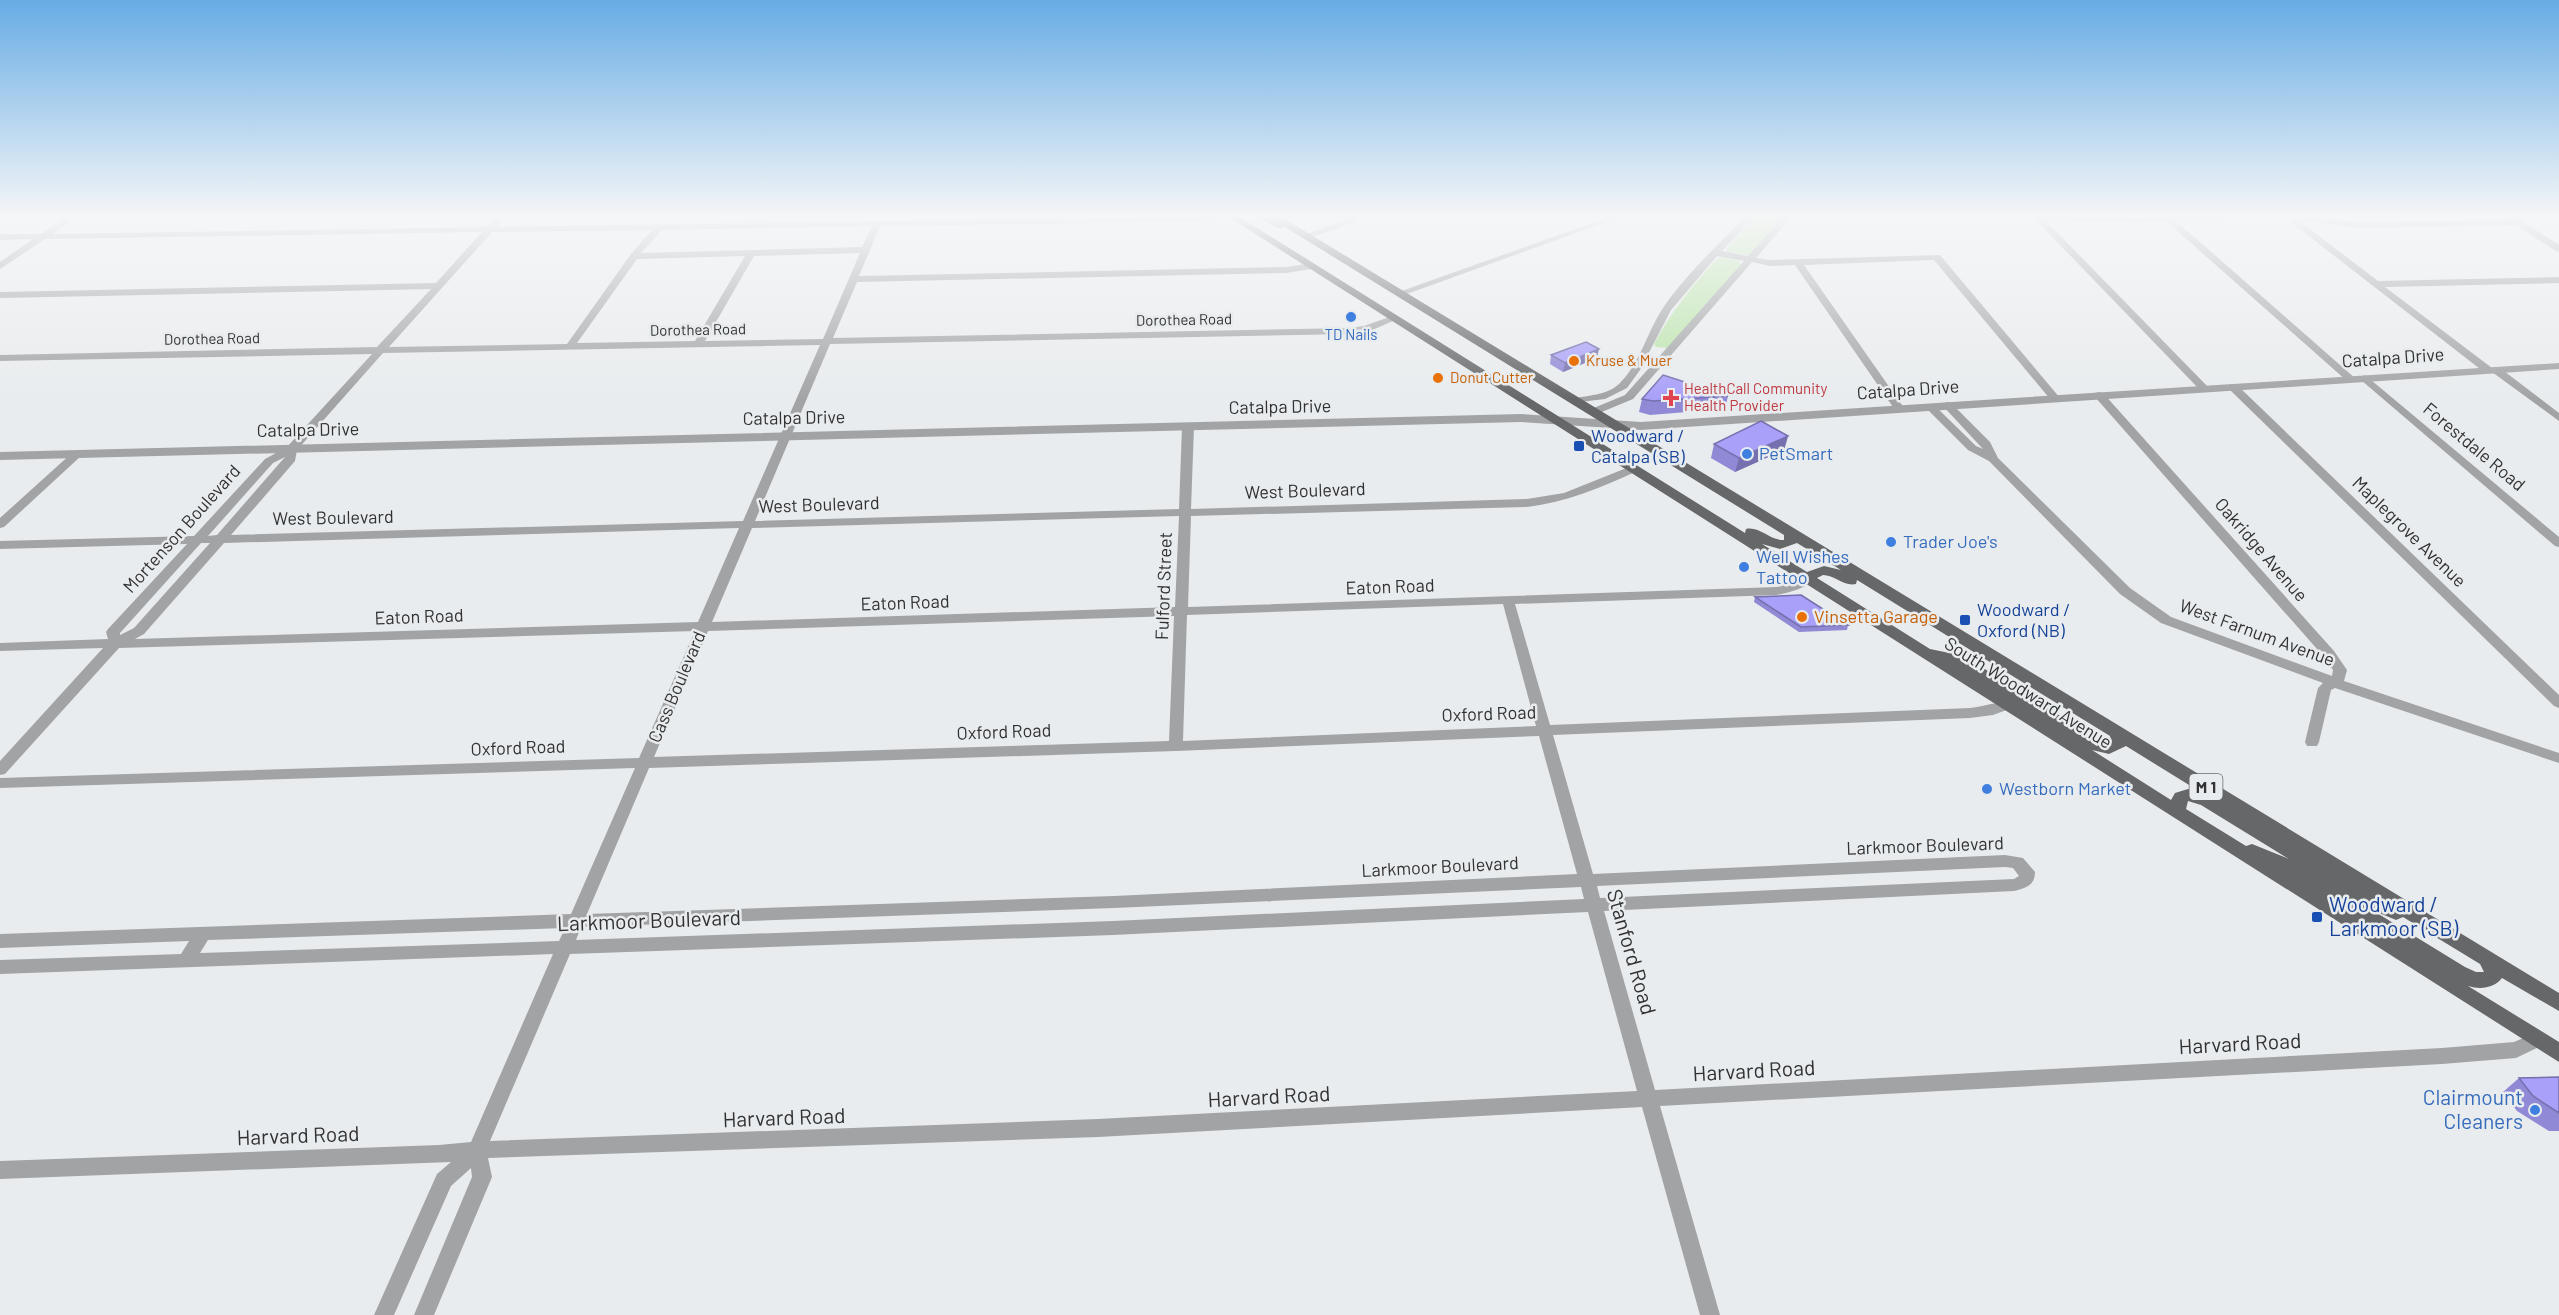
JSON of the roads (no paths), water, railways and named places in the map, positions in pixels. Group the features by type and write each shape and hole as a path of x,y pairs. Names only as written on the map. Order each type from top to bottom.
{"main road":[{"name":"South Woodward Avenue","path":"1330,277 2559,1053"},
{"path":"1346,277 1382,299 1397,298 1401,293"},
{"name":"M 1","path":"1375,277 2559,1003"},
{"path":"1395,318 1404,311 1417,313 1487,354 1524,370"},
{"path":"1633,469 1663,477 1773,544 1791,542 1791,533"},
{"path":"1808,579 1817,570 1828,569 1835,572 1967,652 2006,664"},
{"path":"1917,648 1959,660 2102,748 2120,744 2117,733"},
{"path":"2180,814 2177,807 2181,797 2188,795 2206,800 2374,903 2441,931"},
{"path":"2211,833 2287,866 2472,980 2482,981 2494,975 2493,968 2487,960"}],"street":[{"name":"Mortenson Boulevard","path":"116,643 113,632 196,540 269,461 291,449 447,277"},
{"path":"569,348 619,277"},
{"path":"698,345 737,277"},
{"path":"853,279 932,277"},
{"path":"1401,293 1445,277"},
{"path":"1575,401 1603,396 1623,386 1633,374 1674,300 1694,277"},
{"path":"1593,412 1629,397 1734,277"},
{"path":"1809,277 1899,408"},
{"path":"1954,277 2055,398"},
{"path":"2097,277 2205,388"},
{"path":"2235,277 2351,379"},
{"path":"2366,277 2559,418"},
{"name":"Cass Boulevard","path":"384,1315 444,1180 477,1150 853,279"},
{"path":"2375,284 2559,280"},
{"path":"0,295 439,286"},
{"name":"Dorothea Road","path":"0,358 1350,331 1366,329 1395,318"},
{"path":"1645,349 1667,355"},
{"name":"Catalpa Drive","path":"0,456 1512,418 1641,426 2559,366"},
{"name":"Forestdale Road","path":"2365,378 2559,543"},
{"name":"Maplegrove Avenue","path":"2233,387 2559,704"},
{"name":"Oakridge Avenue","path":"2099,395 2329,654 2340,670 2340,676 2334,682"},
{"name":"West Farnum Avenue","path":"1947,405 1986,444 1993,459"},
{"name":"West Farnum Avenue","path":"1929,406 1972,448 1993,459 2125,591 2145,607 2194,632 2559,758"},
{"name":"Fulford Street","path":"1176,746 1188,427"},
{"name":"Mortenson Boulevard","path":"0,771 116,643 139,631 291,459 291,449"},
{"path":"0,524 77,454"},
{"name":"West Boulevard","path":"0,545 1543,501 1576,494 1633,469"},
{"name":"Eaton Road","path":"0,646 702,627 1508,601 1777,591 1798,585 1808,579"},
{"name":"Stanford Road","path":"1508,601 1710,1315"},
{"path":"2312,742 2325,688 2334,682"},
{"name":"Oxford Road","path":"0,783 1176,746 1970,713 1993,710 2007,705"},
{"name":"Larkmoor Boulevard","path":"0,941 1114,902 2005,861 2017,862 2027,872 2027,878 2022,883 2014,885 1113,928 0,967"},
{"path":"1113,928 1114,902"},
{"path":"186,960 203,934"},
{"name":"Harvard Road","path":"0,1170 1098,1128 2452,1055 2516,1050 2537,1040"},
{"path":"424,1315 483,1177 477,1150"}],"place":[{"name":"TD Nails","path":"1351,317"},
{"name":"Kruse & Muer","path":"1574,361"},
{"name":"Donut Cutter","path":"1438,378"},
{"name":"HealthCall Community Health Provider","path":"1671,398"},
{"name":"Woodward / Catalpa (SB)","path":"1579,446"},
{"name":"PetSmart","path":"1747,454"},
{"name":"Trader Joe's","path":"1891,542"},
{"name":"Well Wishes Tattoo","path":"1744,567"},
{"name":"Vinsetta Garage","path":"1802,617"},
{"name":"Woodward / Oxford (NB)","path":"1965,620"},
{"name":"Westborn Market","path":"1987,789"},
{"name":"Woodward / Larkmoor (SB)","path":"2317,917"},
{"name":"Clairmount Cleaners","path":"2535,1110"}]}
